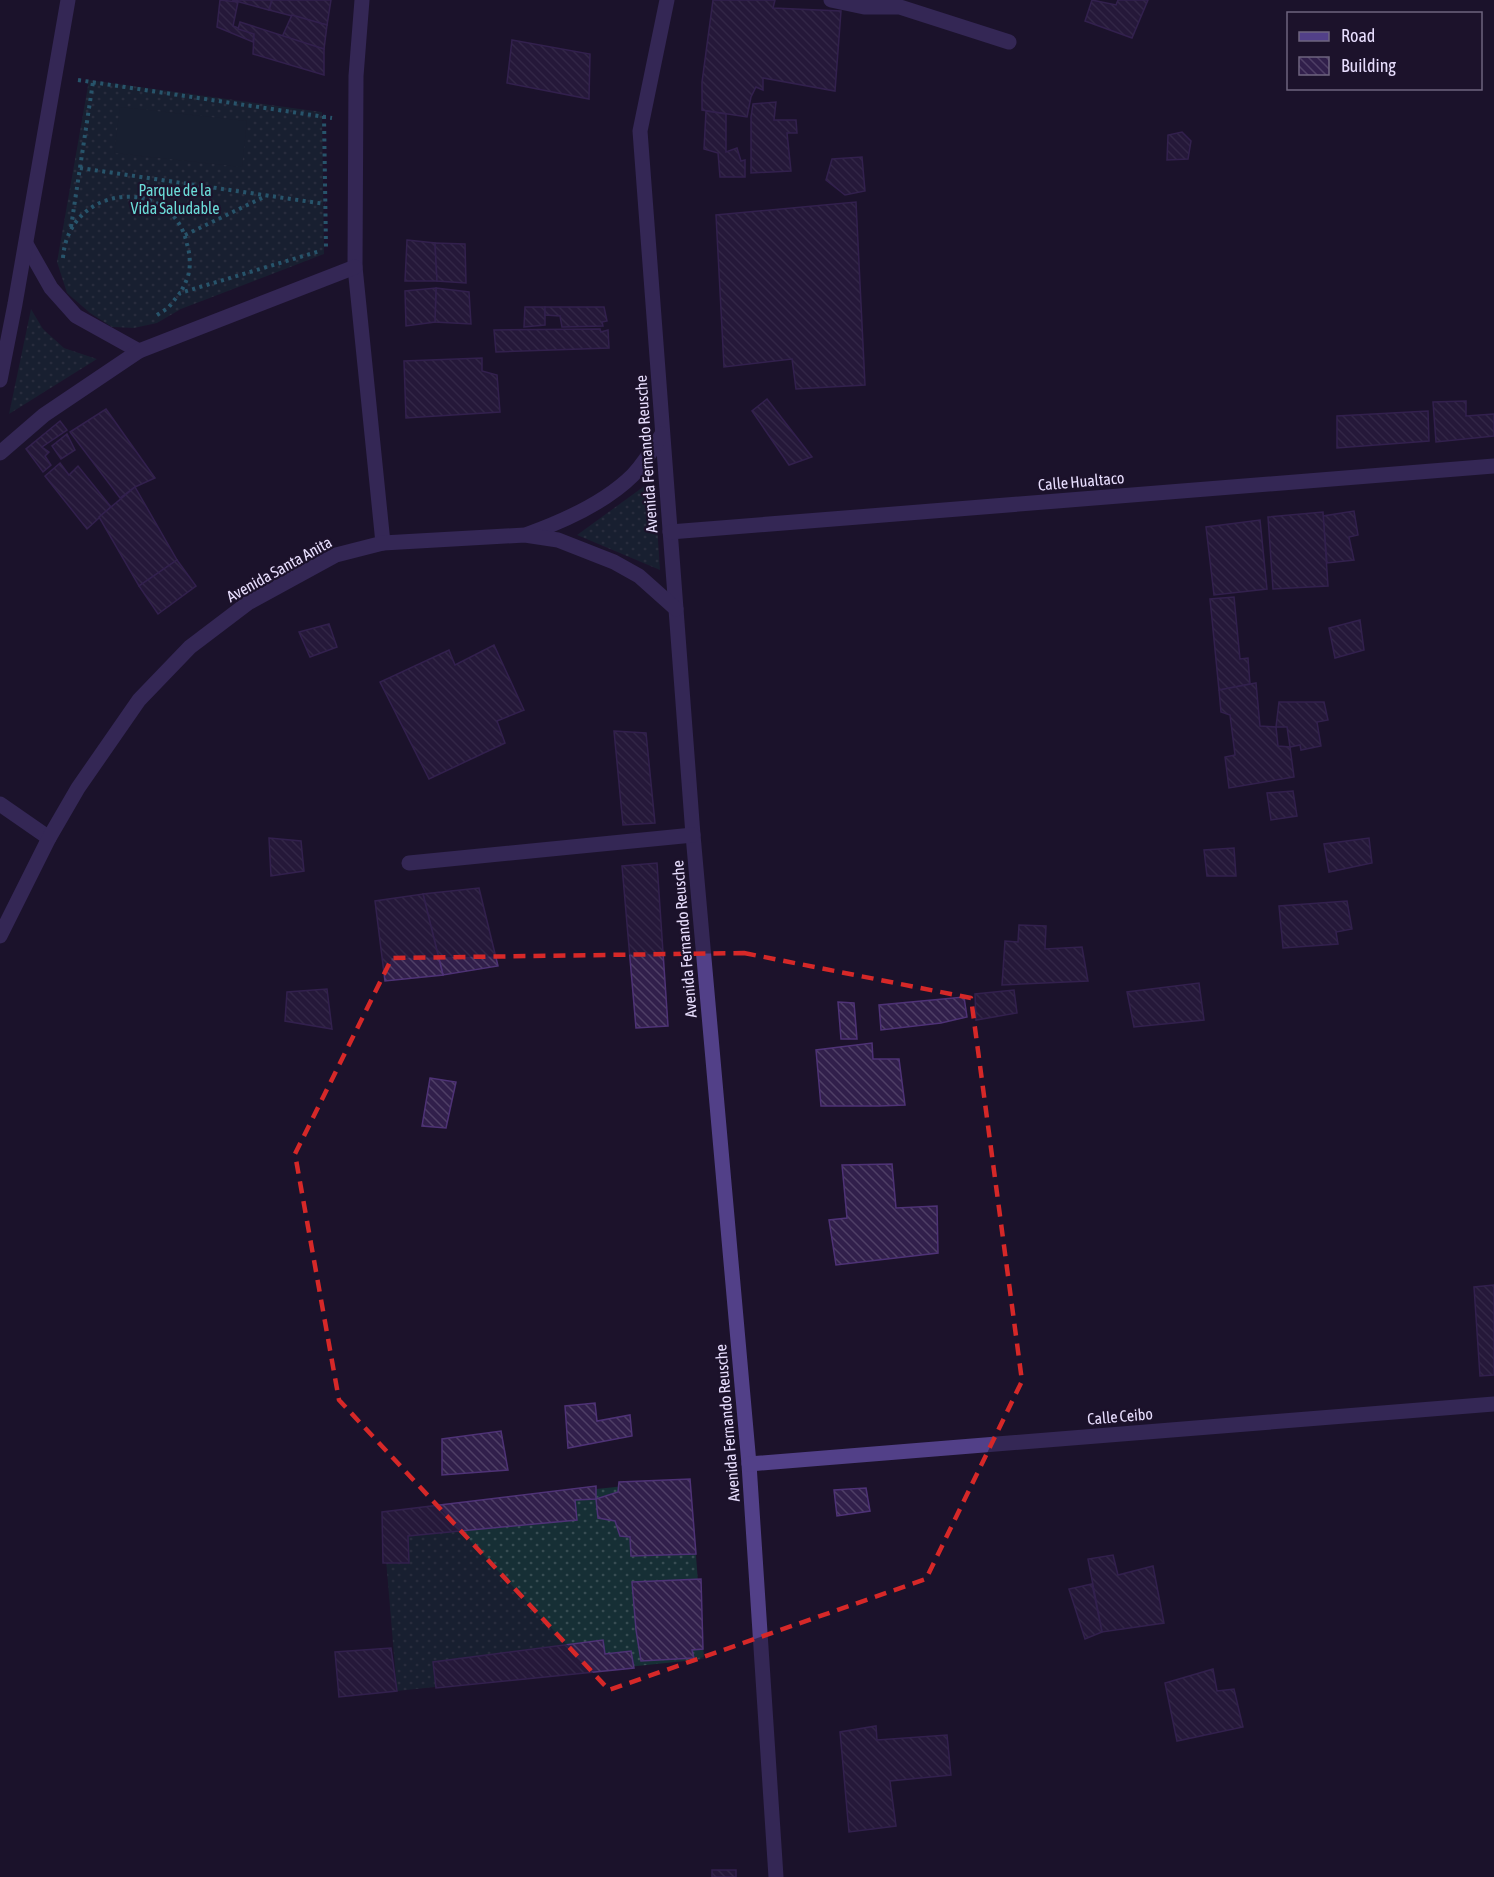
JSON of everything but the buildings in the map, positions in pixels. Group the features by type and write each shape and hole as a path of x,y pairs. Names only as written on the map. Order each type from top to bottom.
{"street":[{"path":"0,380 68,0"},
{"path":"363,0 356,76 355,267 382,543"},
{"name":"Avenida Fernando Reusche","path":"667,0 640,131 693,836 749,1464 776,1877"},
{"path":"831,0 864,7 900,7 1009,42"},
{"path":"26,244 51,288 76,316 139,351"},
{"path":"0,453 44,416 139,351 355,267"},
{"name":"Avenida Santa Anita","path":"525,535 553,525 609,495 632,476 663,434"},
{"name":"Calle Hualtaco","path":"670,532 1494,466"},
{"name":"Avenida Santa Anita","path":"0,936 49,838 78,788 139,700 190,647 248,603 336,555 382,543 525,535 558,540 614,562 639,576 676,609"},
{"path":"0,804 49,838"},
{"path":"410,863 693,836"},
{"name":"Calle Ceibo","path":"749,1464 1494,1404"}],"path":[{"path":"55,76 356,122"},
{"path":"63,266 64,246 71,228 93,82"},
{"path":"324,116 326,249"},
{"path":"80,168 325,204"},
{"path":"71,228 84,212 101,201 121,196 140,197 160,205 175,218 185,235 190,254 189,274 180,293 168,308 151,318"},
{"path":"185,235 267,196"},
{"path":"180,293 356,239"}],"highlighted area":[{"path":"744,953 971,998 1022,1381 926,1579 609,1690 339,1400 295,1154 392,958"}],"green space":[{"name":"Parque de la Vida Saludable","path":"89,80 322,112 324,254 181,309 157,323 134,328 112,327 90,313 67,293 57,262"},
{"path":"120,107 247,121 242,167 114,153"},
{"path":"31,309 43,329 64,348 97,359 9,414"},
{"path":"654,479 660,570 577,535"},
{"path":"690,1479 704,1659 397,1691 382,1512"}]}
